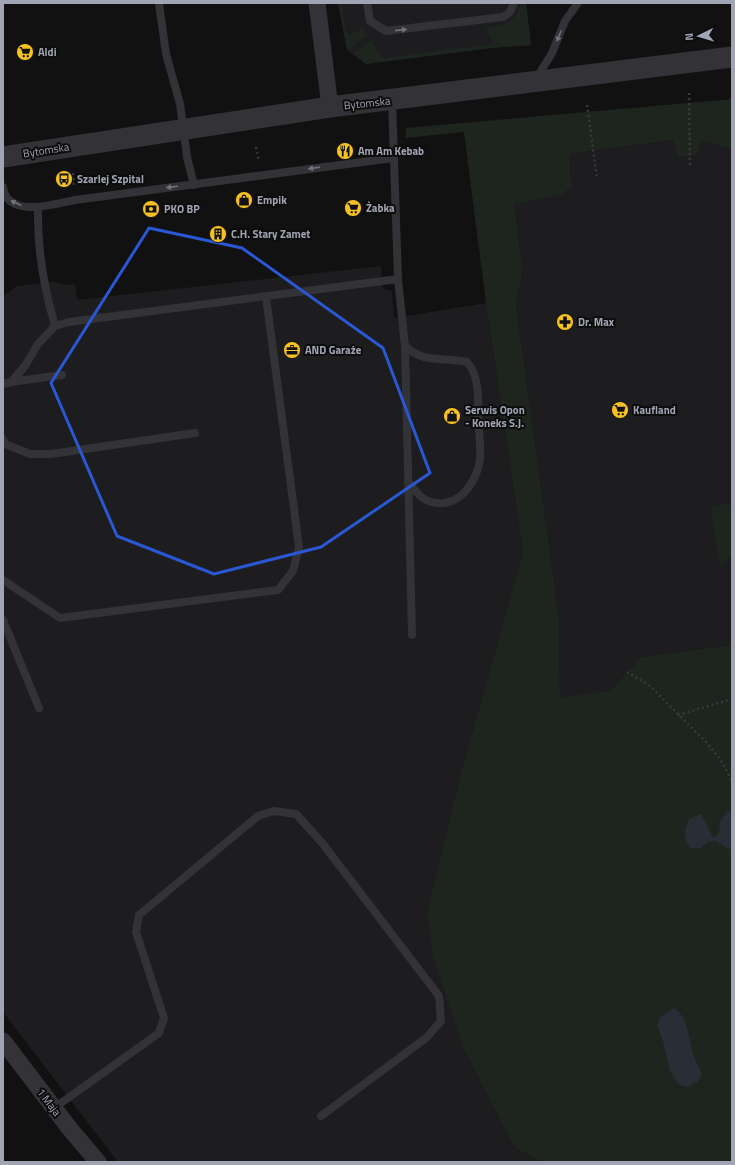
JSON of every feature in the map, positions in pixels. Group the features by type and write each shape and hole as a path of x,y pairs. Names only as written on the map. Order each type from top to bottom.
{"street":[{"path":"317,3 330,107"},
{"name":"Bytomska","path":"3,157 330,107 534,83 732,57"},
{"name":"1 Maja","path":"3,1041 54,1108 98,1162"}],"lane":[{"path":"159,3 166,54 180,104 194,185"},
{"path":"368,3 370,21 386,31 503,17 510,12 514,3"},
{"path":"534,83 552,53 565,21 578,3"},
{"path":"392,100 398,279 405,346 412,635"},
{"path":"3,187 6,198 14,204 24,207 38,207 393,158"},
{"path":"38,207 37,220 46,295 55,326"},
{"path":"7,383 25,366 38,344 55,326 69,322 398,279"},
{"path":"3,580 60,618 278,590 293,571 299,547 266,297"},
{"path":"405,346 415,355 428,358 467,362 474,370 477,384 480,459 476,473 466,492 454,502 437,504 420,498 408,481"},
{"path":"7,383 62,375"},
{"path":"3,439 5,444 30,454 51,454 195,432"},
{"path":"3,620 39,708"},
{"path":"54,1108 159,1033 164,1018 136,932 139,915 258,816 274,811 296,814 323,844 439,996 441,1021 426,1038 321,1116"}],"path":[{"path":"689,93 690,166"},
{"path":"588,105 597,178"},
{"path":"627,672 650,686 707,743 720,759 732,781"},
{"path":"678,715 732,699"}],"highlighted area":[{"path":"149,228 242,248 383,348 430,473 321,547 214,574 117,536 51,383"}],"shaded area":[{"path":"338,3 526,3 531,45 491,48 366,64 347,50"},
{"path":"338,3 342,3 345,29 350,35 362,28 367,36 347,50"},
{"path":"521,3 526,3 531,45 491,48 366,64 353,54 371,41 383,58 487,45 493,41 485,28 498,26 508,22 515,15"},
{"path":"732,99 732,150 702,140 697,155 678,157 673,140 570,154 571,187 562,195 514,204 523,270 516,304 559,618 560,698 611,690 641,657 732,645 732,1162 542,1162 515,1148 465,1051 434,960 427,912 460,776 523,552 486,303 464,132 405,138 406,128"},
{"path":"673,140 702,140 732,150 732,645 641,657 611,690 560,699 559,618 516,304 523,270 514,203 562,195 571,187 570,154"},
{"path":"381,266 383,289 392,291 394,318 486,303 523,552 460,776 427,912 515,1148 542,1162 118,1162 3,1012 3,296 17,286 55,282 65,285 75,284 77,300"},
{"path":"729,503 732,518 732,554 720,568 711,507"},
{"path":"728,810 732,815 732,848 728,849 716,841 708,842 701,848 690,848 685,834 689,819 701,814 713,837 719,834 720,822"},
{"path":"674,1008 683,1017 693,1054 702,1074 697,1082 688,1087 679,1085 670,1071 663,1041 657,1025 660,1018"}],"place":[{"name":"Aldi","path":"25,52"},
{"name":"Am Am Kebab","path":"345,151"},
{"name":"Szarlej Szpital","path":"64,179"},
{"name":"Empik","path":"244,200"},
{"name":"Żabka","path":"353,208"},
{"name":"PKO BP","path":"151,209"},
{"name":"C.H. Stary Zamet","path":"218,234"},
{"name":"Dr. Max","path":"565,322"},
{"name":"AND Garaże","path":"292,350"},
{"name":"Kaufland","path":"620,410"},
{"name":"Serwis Opon - Koneks S.J.","path":"452,416"}]}
